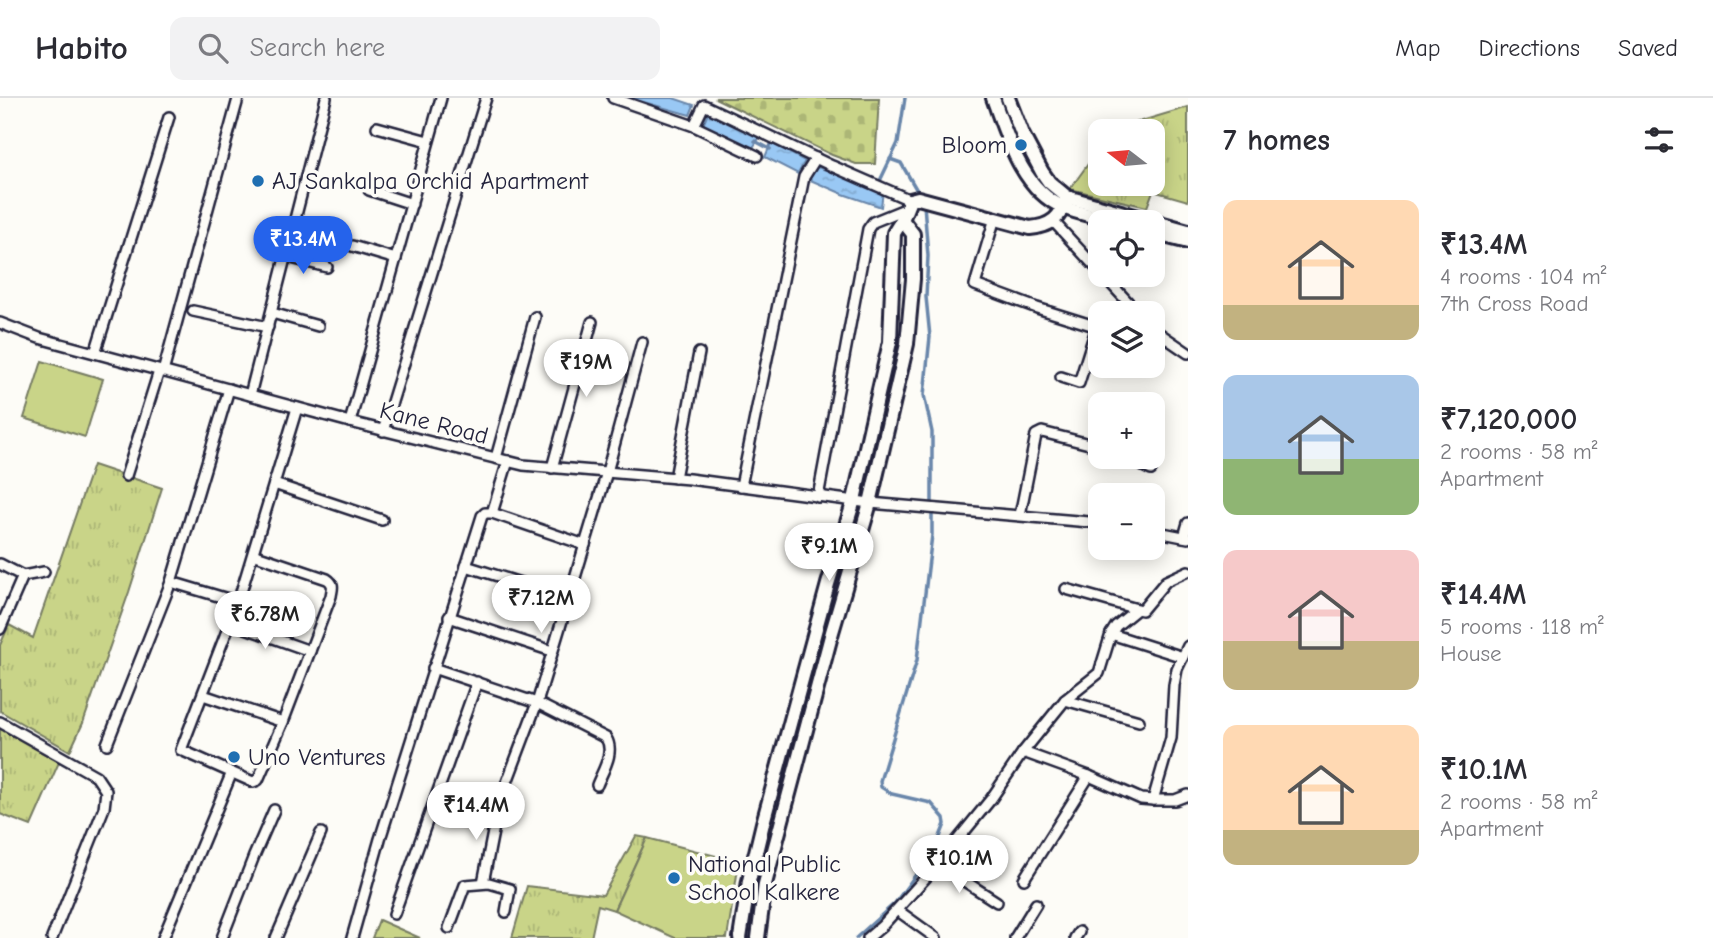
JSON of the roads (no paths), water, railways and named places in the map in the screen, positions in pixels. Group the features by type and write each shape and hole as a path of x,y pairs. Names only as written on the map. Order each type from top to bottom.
{"street":[{"path":"250,395 327,98"},
{"path":"350,422 441,98"},
{"path":"383,431 486,98"},
{"path":"613,98 694,126 757,156"},
{"path":"993,98 1010,142 1031,183 1047,199 1188,231"},
{"path":"1007,98 1022,134 1049,182 1065,202 1088,211"},
{"path":"126,476 161,371 238,99"},
{"path":"694,126 704,105 813,162 912,205 995,218 1030,228 1043,227 1053,222 1065,202"},
{"path":"95,353 169,117"},
{"path":"377,127 428,141"},
{"path":"741,486 804,177 813,162"},
{"path":"369,190 412,204"},
{"path":"818,496 868,229 873,222 912,205"},
{"path":"740,938 749,881 763,822 853,500 890,342 894,233 912,205"},
{"path":"758,938 765,884 832,632 870,503 907,344 913,279 912,205"},
{"path":"995,218 975,285 1088,324"},
{"path":"1053,222 1088,259"},
{"path":"1165,236 1188,242"},
{"path":"352,246 396,259"},
{"path":"287,257 327,267"},
{"path":"1114,287 1127,301"},
{"path":"193,311 268,327"},
{"path":"272,313 318,326"},
{"path":"496,458 535,317"},
{"path":"552,468 592,322"},
{"name":"Kane Road","path":"0,323 38,338 229,390 523,465 675,478 870,503 1088,522"},
{"path":"1165,337 1188,353"},
{"path":"483,883 498,806 537,703 607,472 642,342"},
{"path":"675,478 699,353"},
{"path":"1060,377 1079,383 1088,358"},
{"path":"107,744 171,582 229,390"},
{"path":"253,554 331,581 333,586 283,723 258,780 253,782 181,750 231,623 297,408"},
{"path":"1020,515 1036,435 1042,432 1088,444"},
{"path":"492,513 508,461"},
{"path":"274,484 382,520"},
{"path":"352,938 380,839 482,516 492,513 585,545"},
{"path":"1165,534 1186,538 1188,523"},
{"path":"0,564 23,576 44,572"},
{"path":"466,566 569,598"},
{"path":"1066,589 1142,610 1166,581 1188,571"},
{"path":"0,629 23,576"},
{"path":"171,582 238,602"},
{"path":"868,938 897,910 937,864 1065,700 1099,673 1111,634 1116,626 1137,608"},
{"path":"449,617 552,650"},
{"path":"231,623 310,651"},
{"path":"1111,634 1183,657"},
{"path":"1153,800 1171,738 1177,669 1188,646"},
{"path":"433,668 537,703 606,737 610,744 609,755 597,785"},
{"path":"394,914 477,682"},
{"path":"203,695 283,723"},
{"path":"1065,700 1139,721"},
{"path":"0,722 96,776 106,791 104,808 52,938"},
{"path":"1023,752 1089,776 1141,799 1175,800 1188,795"},
{"path":"1024,879 1089,776"},
{"path":"163,938 230,777"},
{"path":"222,938 275,810"},
{"path":"276,938 321,833"},
{"path":"937,864 997,902"},
{"path":"449,928 465,885 483,883 510,889 506,912"},
{"path":"1015,938 1036,904"},
{"path":"897,910 936,938"}],"water":[{"path":"629,98 673,98 694,105 690,115"},
{"path":"709,111 760,137 752,149 703,125"},
{"path":"771,143 805,161 798,174 765,157"},
{"path":"815,166 883,191 881,207 808,179"}],"waterway":[{"path":"878,185 898,143 905,98"},
{"path":"755,141 770,149"},
{"path":"890,159 901,163 919,194"},
{"path":"856,938 895,903 936,847 945,824 944,818 931,803 892,794 881,787 880,781 917,660 932,535 932,432 924,395 930,337 926,297 928,256 924,204"}],"place":[{"name":"Bloom","path":"1021,145"},
{"name":"AJ Sankalpa Orchid Apartment","path":"258,181"},
{"name":"Uno Ventures","path":"234,757"},
{"name":"National Public School Kalkere","path":"674,878"}]}
